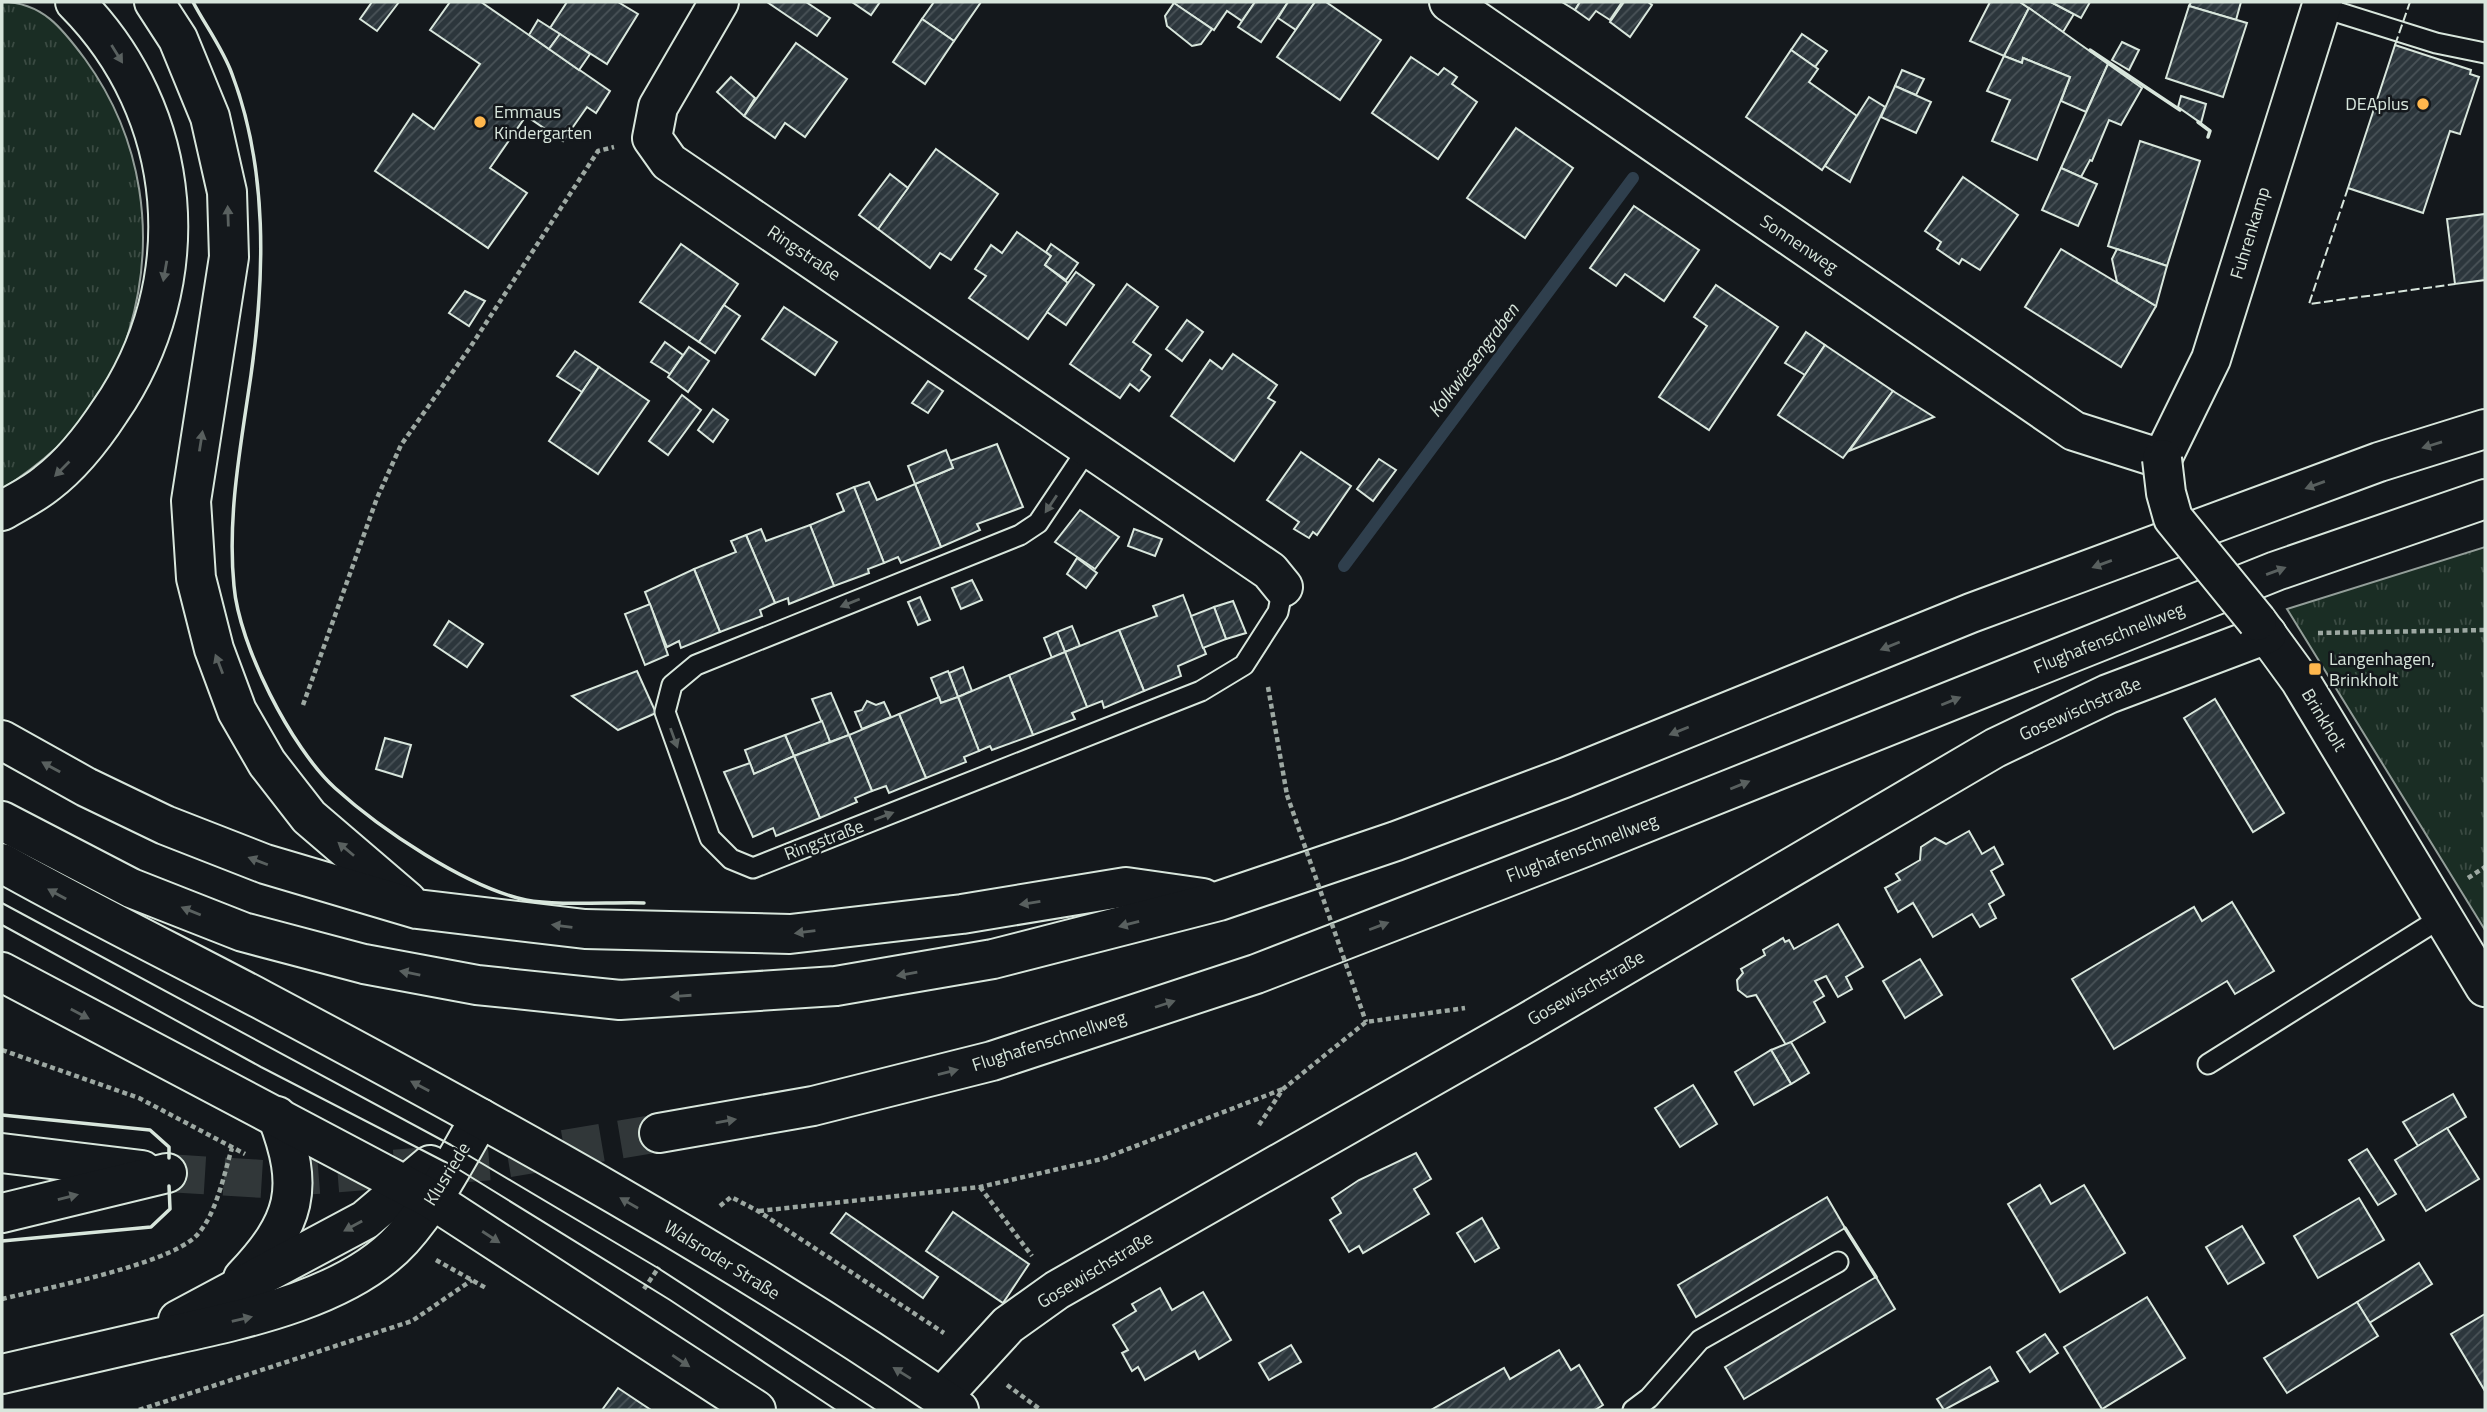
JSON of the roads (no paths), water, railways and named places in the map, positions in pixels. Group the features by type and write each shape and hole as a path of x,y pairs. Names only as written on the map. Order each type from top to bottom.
{"main road":[{"path":"2,511 47,483 92,439 126,389 154,327 167,262 169,201 156,133 130,74 101,28 75,2"},
{"path":"154,2 178,39 210,117 227,192 229,257 191,501 196,578 214,649 237,711 267,763 309,817 417,909"},
{"name":"Ringstraße","path":"719,2 658,107 652,138 669,162 1270,571 1283,587"},
{"name":"Sonnenweg","path":"1450,2 2074,431 2162,459"},
{"name":"Fuhrenkamp","path":"2162,459 2211,359 2322,5"},
{"path":"2,821 131,888 243,932 364,964 477,985 620,1000 836,986 993,959 1219,901 1564,778 1971,613 2379,462 2485,429"},
{"name":"Brinkholt","path":"2162,459 2166,493 2173,518 2262,628 2300,680 2485,987"},
{"name":"Flughafenschnellweg","path":"659,1133 813,1106 992,1061 1256,974 1585,847 2276,570 2485,499"},
{"name":"Gosewischstraße","path":"950,1404 976,1359 1008,1325 1057,1290 1540,1015 1995,748 2108,694 2262,628"},
{"path":"2,740 86,787 165,825 265,864 417,909 585,929 790,934 961,914 1126,887 1219,901"},
{"name":"Walsroder Straße","path":"2,863 112,925 260,999 480,1118 688,1237 950,1404"},
{"path":"11,977 421,1192 756,1410"},
{"name":"Klusriede","path":"226,1295 264,1255 286,1222 294,1178 290,1150 277,1116"},
{"name":"Klusriede","path":"2,1374 260,1315 312,1297 378,1261 401,1240 421,1192 480,1118"},
{"path":"2,1153 167,1173 2,1213"},
{"name":"Klusriede","path":"128,1345 421,1192"}],"lane":[{"path":"2322,5 2436,43 2485,53"},
{"name":"Ringstraße","path":"1089,447 1038,523 1020,535 696,665 672,685 665,712 710,838 731,859 753,868 1202,691 1244,665 1278,612 1283,587"},
{"path":"2207,1064 2444,916"},
{"path":"1633,1410 1649,1398 1700,1340 1838,1262"}],"waterway":[{"name":"Kolkwiesengraben","path":"1344,566 1633,178"}],"tunnel":[{"path":"167,1173 264,1179 492,1161 659,1133"}],"tram line":[{"path":"2,903 451,1145 658,1268 876,1410"},
{"path":"2,925 261,1067 453,1166 670,1300 836,1410"}],"place":[{"name":"DEAplus","path":"2423,104"},
{"name":"Emmaus Kindergarten","path":"480,122"},
{"name":"Langenhagen, Brinkholt","path":"2315,669"}]}
